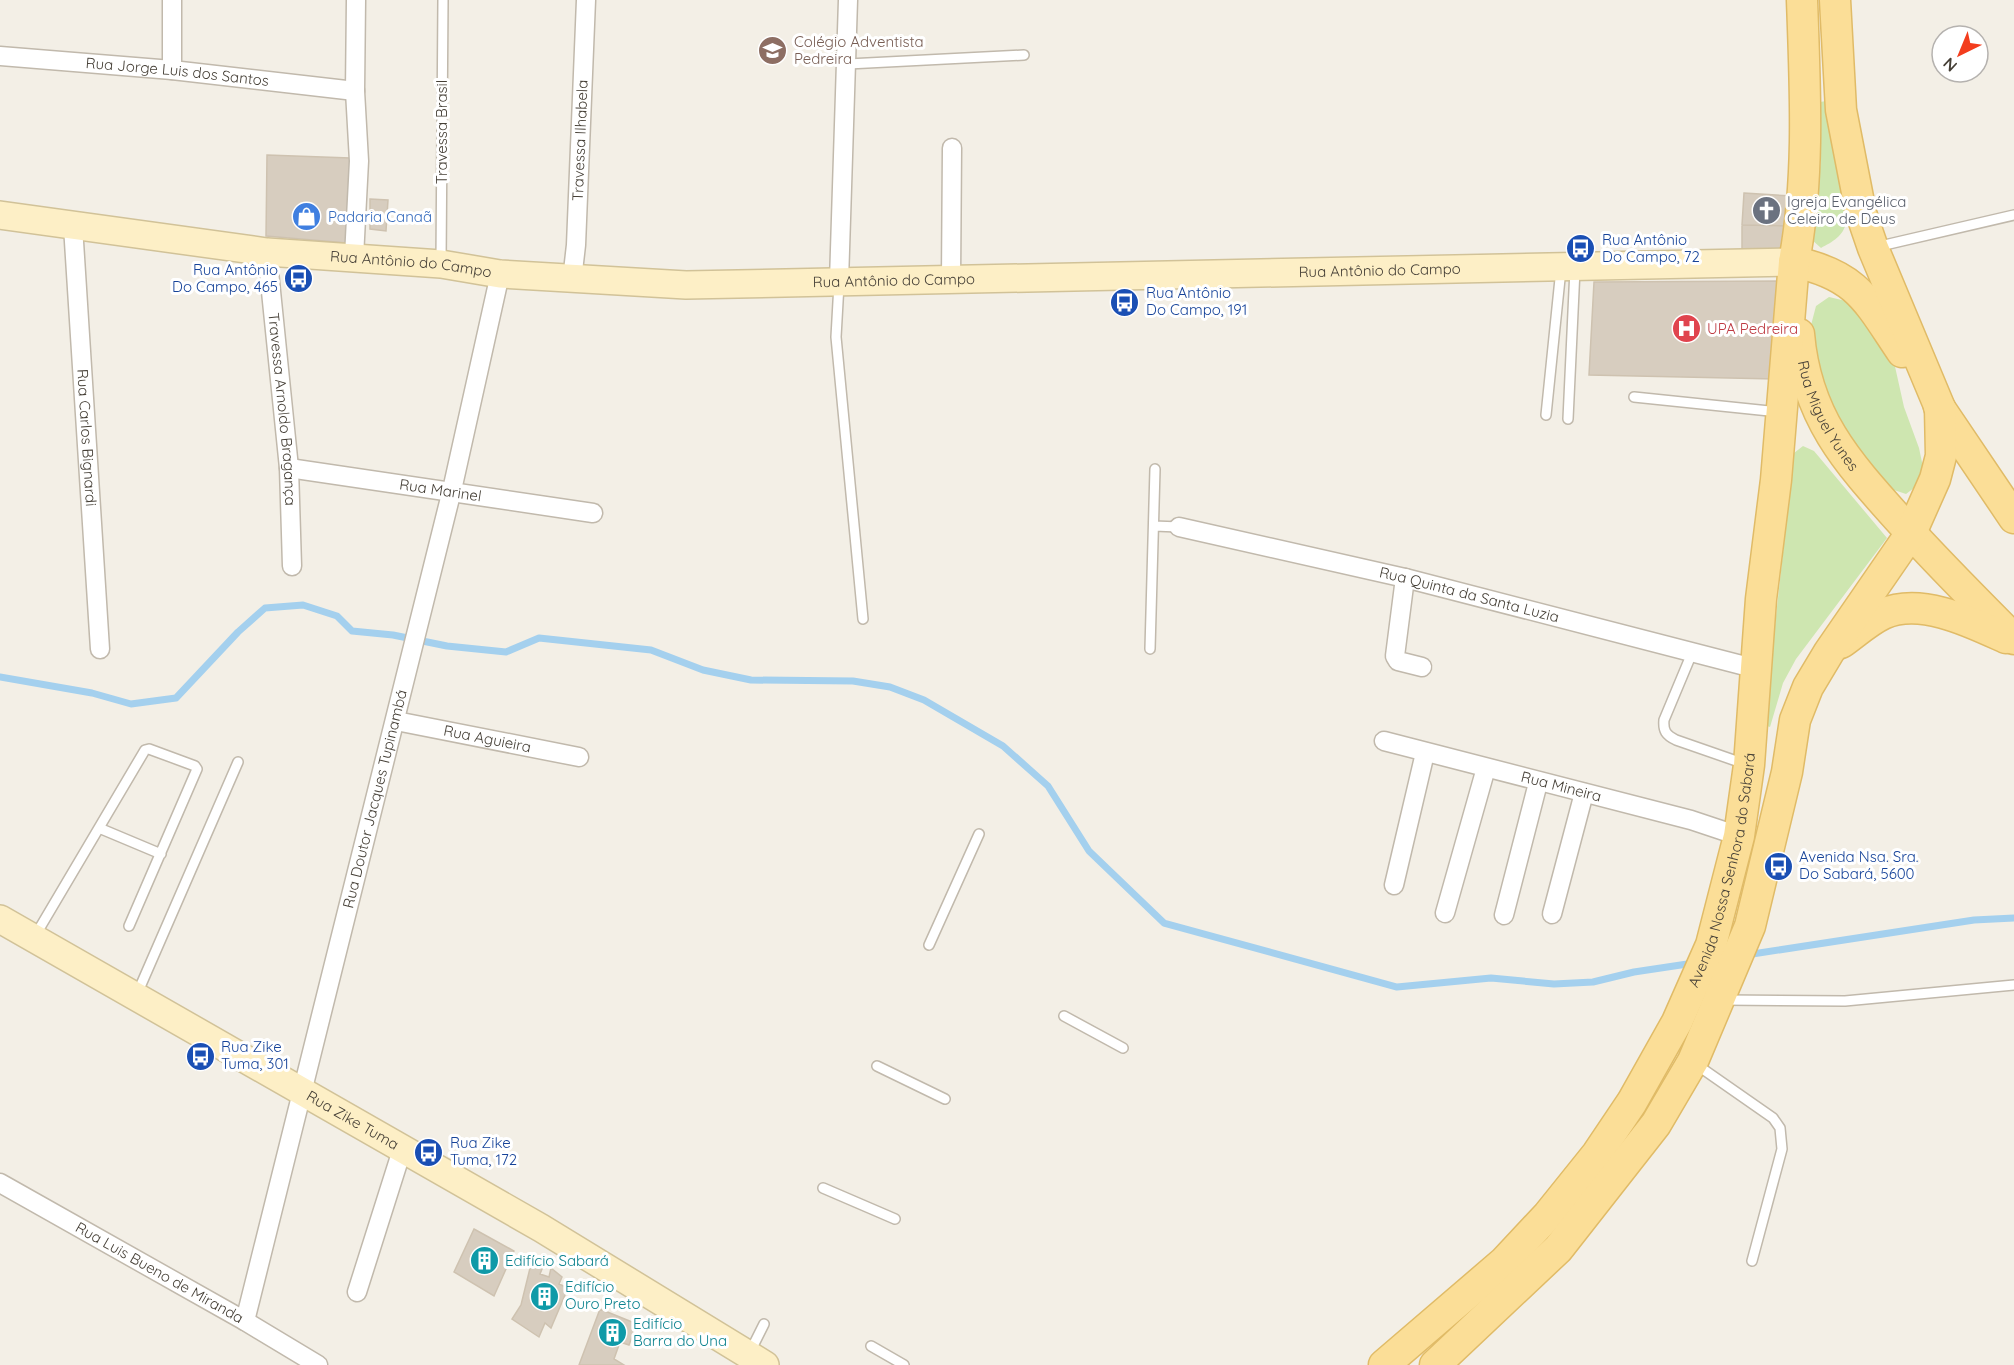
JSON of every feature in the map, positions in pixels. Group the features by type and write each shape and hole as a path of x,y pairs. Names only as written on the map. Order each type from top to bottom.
{"main road":[{"path":"1802,0 1806,113 1799,237 1794,262 1823,268 1863,295 2014,518"},
{"path":"1435,1365 1558,1249 1656,1124 1693,1062 1721,1000 1750,926 1786,772 1795,720 1808,687 1829,652 1911,533 1935,479 1941,456 1940,408 1873,248 1861,213 1841,110 1835,0"},
{"name":"Avenida Nossa Senhora do Sabará","path":"1384,1365 1504,1262 1548,1215 1597,1154 1632,1102 1677,1022 1711,945 1739,836 1749,765 1761,599 1794,262"},
{"name":"Rua Miguel Yunes","path":"1794,262 1802,361 1825,427 1852,469 2014,640"},
{"path":"1829,652 1883,614 1906,608 1926,609 1976,624 2014,640"}],"street":[{"path":"172,0 172,70"},
{"path":"354,257 359,161 355,91 356,0"},
{"name":"Travessa Ilhabela","path":"572,280 576,245 586,0"},
{"path":"839,281 848,64 848,0"},
{"name":"Rua Jorge Luis dos Santos","path":"0,56 172,70 355,91"},
{"path":"951,279 952,148"},
{"name":"Rua Antônio do Campo","path":"0,215 267,252 441,264 500,274 572,280 686,285 1568,269 1794,262"},
{"name":"Rua Carlos Bignardi","path":"73,226 100,649"},
{"name":"Travessa Arnoldo Bragança","path":"267,252 288,468 292,566"},
{"name":"Rua Doutor Jacques Tupinambá","path":"244,1321 396,721 452,490 500,274"},
{"name":"Rua Marinel","path":"288,468 452,490 593,513"},
{"name":"Rua Quinta da Santa Luzia","path":"1179,527 1405,578 1757,669"},
{"path":"1405,578 1395,656 1398,661 1422,667"},
{"name":"Rua Aguieira","path":"396,721 579,757"},
{"name":"Rua Mineira","path":"1384,741 1538,783 1691,820 1739,836"},
{"path":"1394,885 1425,753"},
{"path":"1445,913 1486,768"},
{"path":"1504,915 1538,783"},
{"path":"1552,914 1584,794"},
{"name":"Rua Zike Tuma","path":"0,919 541,1228 753,1362"},
{"path":"357,1292 402,1150"},
{"name":"Rua Luis Bueno de Miranda","path":"0,1183 318,1365"}],"lane":[{"name":"Travessa Brasil","path":"441,264 444,0"},
{"path":"848,64 1024,55"},
{"path":"1873,248 2014,215"},
{"path":"1546,415 1568,269"},
{"path":"1568,269 1568,419"},
{"path":"839,281 836,337 863,619"},
{"path":"1634,397 1781,413"},
{"path":"1150,649 1155,469"},
{"path":"1154,526 1179,527"},
{"path":"1692,653 1664,720 1663,729 1668,736 1676,740 1749,765"},
{"path":"34,938 145,750 154,750 195,766 197,769 129,926"},
{"path":"136,997 238,762"},
{"path":"99,828 161,854"},
{"path":"929,945 979,834"},
{"path":"1721,1000 1845,1001 2014,985"},
{"path":"1064,1016 1123,1048"},
{"path":"1693,1062 1773,1118 1780,1128 1782,1149 1752,1261"},
{"path":"877,1066 945,1099"},
{"path":"823,1188 895,1219"},
{"path":"753,1362 764,1324"},
{"path":"871,1346 904,1365"}],"green space":[{"path":"1826,101 1843,180 1846,222 1840,235 1821,248 1811,239 1821,160 1820,102"},
{"path":"1829,297 1863,305 1892,353 1904,407 1919,448 1923,467 1918,485 1906,494 1888,488 1837,423 1820,386 1810,329 1816,306"},
{"path":"1803,446 1814,451 1887,538 1796,659 1783,683 1770,727 1764,725 1794,453"}],"building":[{"name":"Padaria Canaã","path":"267,155 350,158 347,243 266,236"},
{"name":"Igreja Evangélica Celeiro de Deus","path":"1744,193 1791,196 1788,226 1742,225"},
{"path":"370,199 388,200 386,231 370,229"},
{"path":"1742,225 1788,226 1787,259 1742,262"},
{"name":"UPA Pedreira","path":"1786,281 1775,379 1589,375 1594,282"},
{"name":"Edifício Sabará","path":"474,1229 514,1251 494,1296 454,1272"},
{"name":"Edifício Ouro Preto","path":"532,1260 544,1264 540,1274 549,1277 551,1268 562,1277 559,1284 568,1288 551,1328 545,1323 539,1337 512,1319 521,1305"},
{"name":"Edifício Barra do Una","path":"600,1309 637,1324 629,1345 620,1342 614,1359 624,1365 579,1365"}],"waterway":[{"path":"0,677 92,693 131,704 176,698 238,632 265,608 303,605 337,616 352,631 393,635 447,646 506,652 539,638 651,650 703,670 751,680 853,681 890,687 924,700 1003,746 1048,786 1089,851 1164,923 1397,987 1491,978 1554,984 1593,982 1634,972 1694,963"},
{"path":"1746,955 1974,920 2014,918"}],"place":[{"name":"Colégio Adventista Pedreira","path":"773,51"},
{"name":"Igreja Evangélica Celeiro de Deus","path":"1766,211"},
{"name":"Padaria Canaã","path":"307,217"},
{"name":"Rua Antônio Do Campo, 72","path":"1581,249"},
{"name":"Rua Antônio Do Campo, 465","path":"299,279"},
{"name":"Rua Antônio Do Campo, 191","path":"1125,302"},
{"name":"UPA Pedreira","path":"1686,329"},
{"name":"Avenida Nsa. Sra. Do Sabará, 5600","path":"1778,866"},
{"name":"Rua Zike Tuma, 301","path":"200,1056"},
{"name":"Rua Zike Tuma, 172","path":"429,1152"},
{"name":"Edifício Sabará","path":"484,1261"},
{"name":"Edifício Ouro Preto","path":"544,1296"},
{"name":"Edifício Barra do Una","path":"612,1333"}]}
